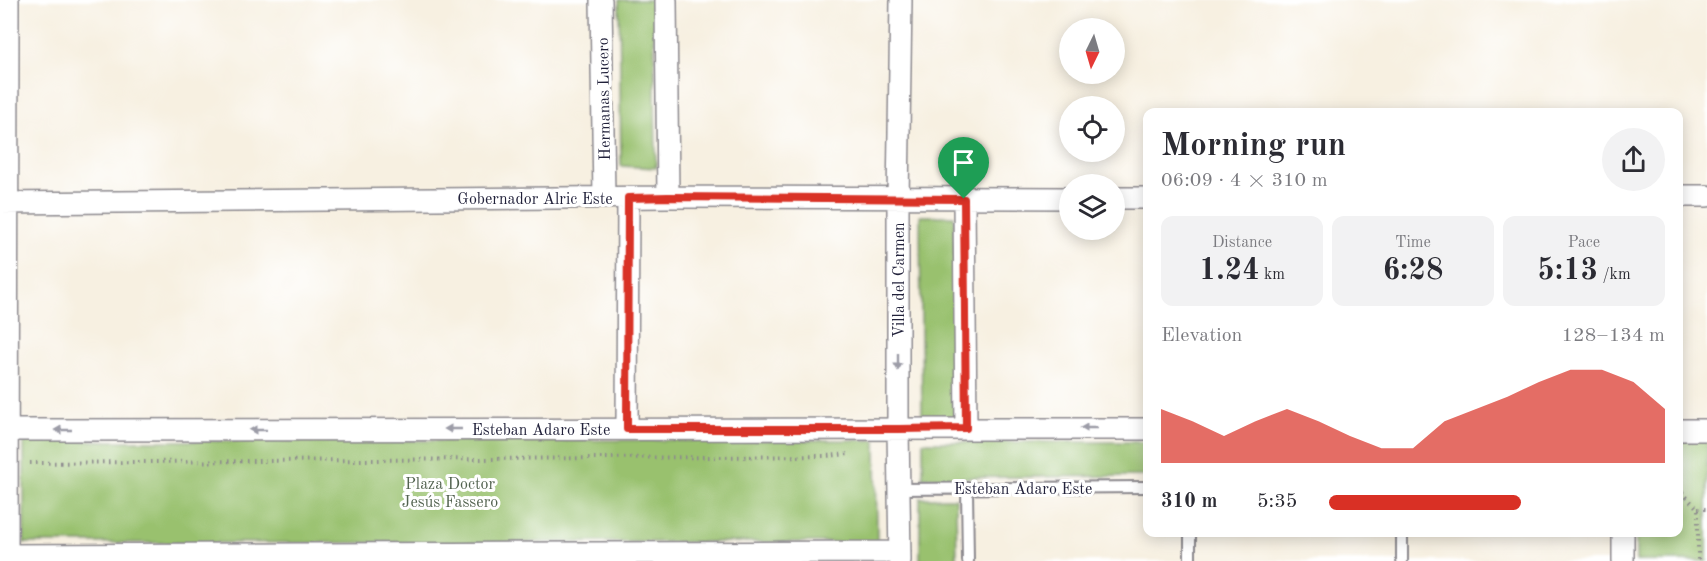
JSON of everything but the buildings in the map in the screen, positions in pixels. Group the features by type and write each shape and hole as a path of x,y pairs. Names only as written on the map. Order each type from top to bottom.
{"street":[{"path":"8,0 3,203 7,430 3,523 5,557 900,557"},
{"name":"Hermanas Lucero","path":"602,0 604,198"},
{"path":"666,0 668,197"},
{"name":"Villa del Carmen","path":"900,557 898,199 901,0"},
{"path":"1683,196 1707,196"},
{"name":"Gobernador Alric Este","path":"3,203 668,197 1059,198"},
{"path":"627,429 628,198"},
{"path":"1125,198 1143,198"},
{"path":"964,199 966,428"},
{"name":"Esteban Adaro Este","path":"7,430 1143,429"},
{"path":"1683,430 1707,430"},
{"path":"1623,537 1623,561"}],"lane":[{"name":"Esteban Adaro Este","path":"898,489 1143,487"},
{"path":"967,488 968,561"},
{"path":"1190,537 1190,561"},
{"path":"1402,537 1402,561"}],"path":[{"path":"7,463 802,456 857,453"},
{"path":"1683,493 1698,509 1698,561"},
{"path":"1698,509 1707,509"}],"green space":[{"path":"619,0 654,0 656,168 621,166"},
{"path":"920,216 954,216 956,425 922,425"},
{"path":"1707,439 1707,561 1636,561 1636,537 1683,537 1683,440"},
{"name":"Plaza Doctor Jesús Fassero","path":"876,440 877,542 24,543 24,441"},
{"path":"923,442 1143,442 1143,476 923,478"},
{"path":"920,498 956,498 957,561 920,561"}],"route":[{"path":"628,198 964,199 966,428 627,429 628,198"}]}
